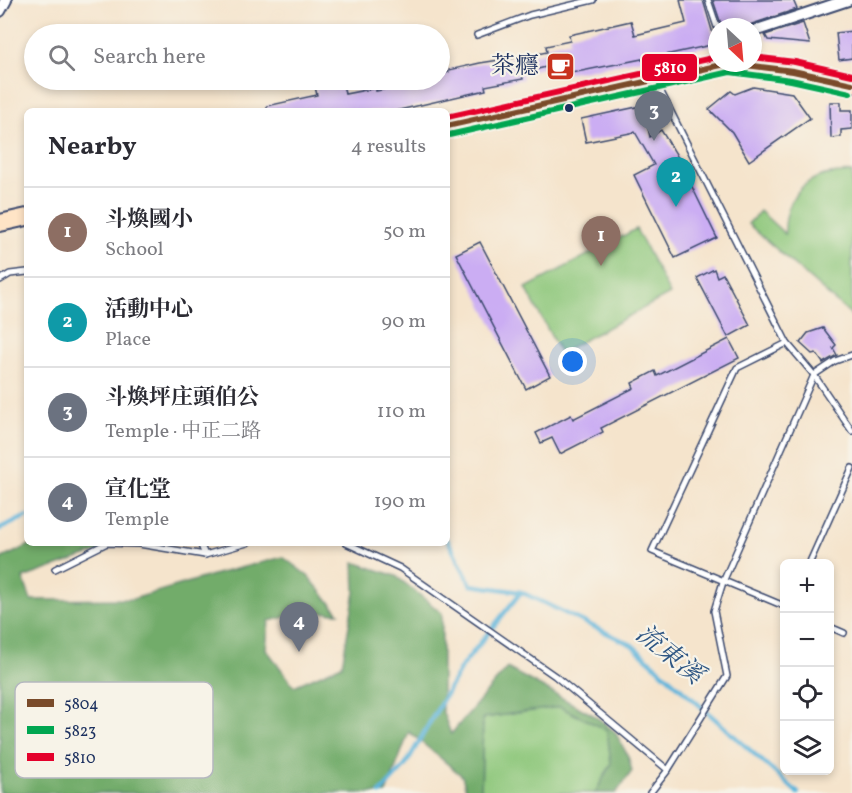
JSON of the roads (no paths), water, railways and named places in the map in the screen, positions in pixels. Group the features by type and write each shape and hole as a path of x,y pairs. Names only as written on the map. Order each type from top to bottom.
{"main road":[{"path":"762,67 793,71 852,84"},
{"path":"450,125 708,68"},
{"path":"0,223 24,218"}],"street":[{"path":"0,10 6,0"},
{"path":"762,28 844,0"}],"lane":[{"path":"477,35 530,15 593,0"},
{"path":"708,0 714,18"},
{"path":"656,80 787,343 814,375 852,431"},
{"path":"0,279 10,274 24,272"},
{"path":"780,604 652,551 737,368 787,343"},
{"path":"650,793 668,770 727,676 714,611 723,582 814,375 835,361 852,355"},
{"path":"811,559 852,468"},
{"path":"55,569 101,546"},
{"path":"156,546 205,555 236,546"},
{"path":"201,546 205,555"},
{"path":"352,546 400,568 555,676 668,770"},
{"path":"834,629 844,633"}],"waterway":[{"name":"流東溪","path":"0,529 24,517"},
{"name":"流東溪","path":"450,545 471,585 521,592 632,645 798,793"},
{"path":"380,793 405,766 462,666 521,592"}],"place":[{"name":"茶癮","path":"560,67"},
{"name":"斗煥坪庄頭伯公","path":"654,141"},
{"name":"活動中心","path":"676,207"},
{"name":"斗煥國小","path":"601,266"},
{"name":"宣化堂","path":"299,652"}]}
